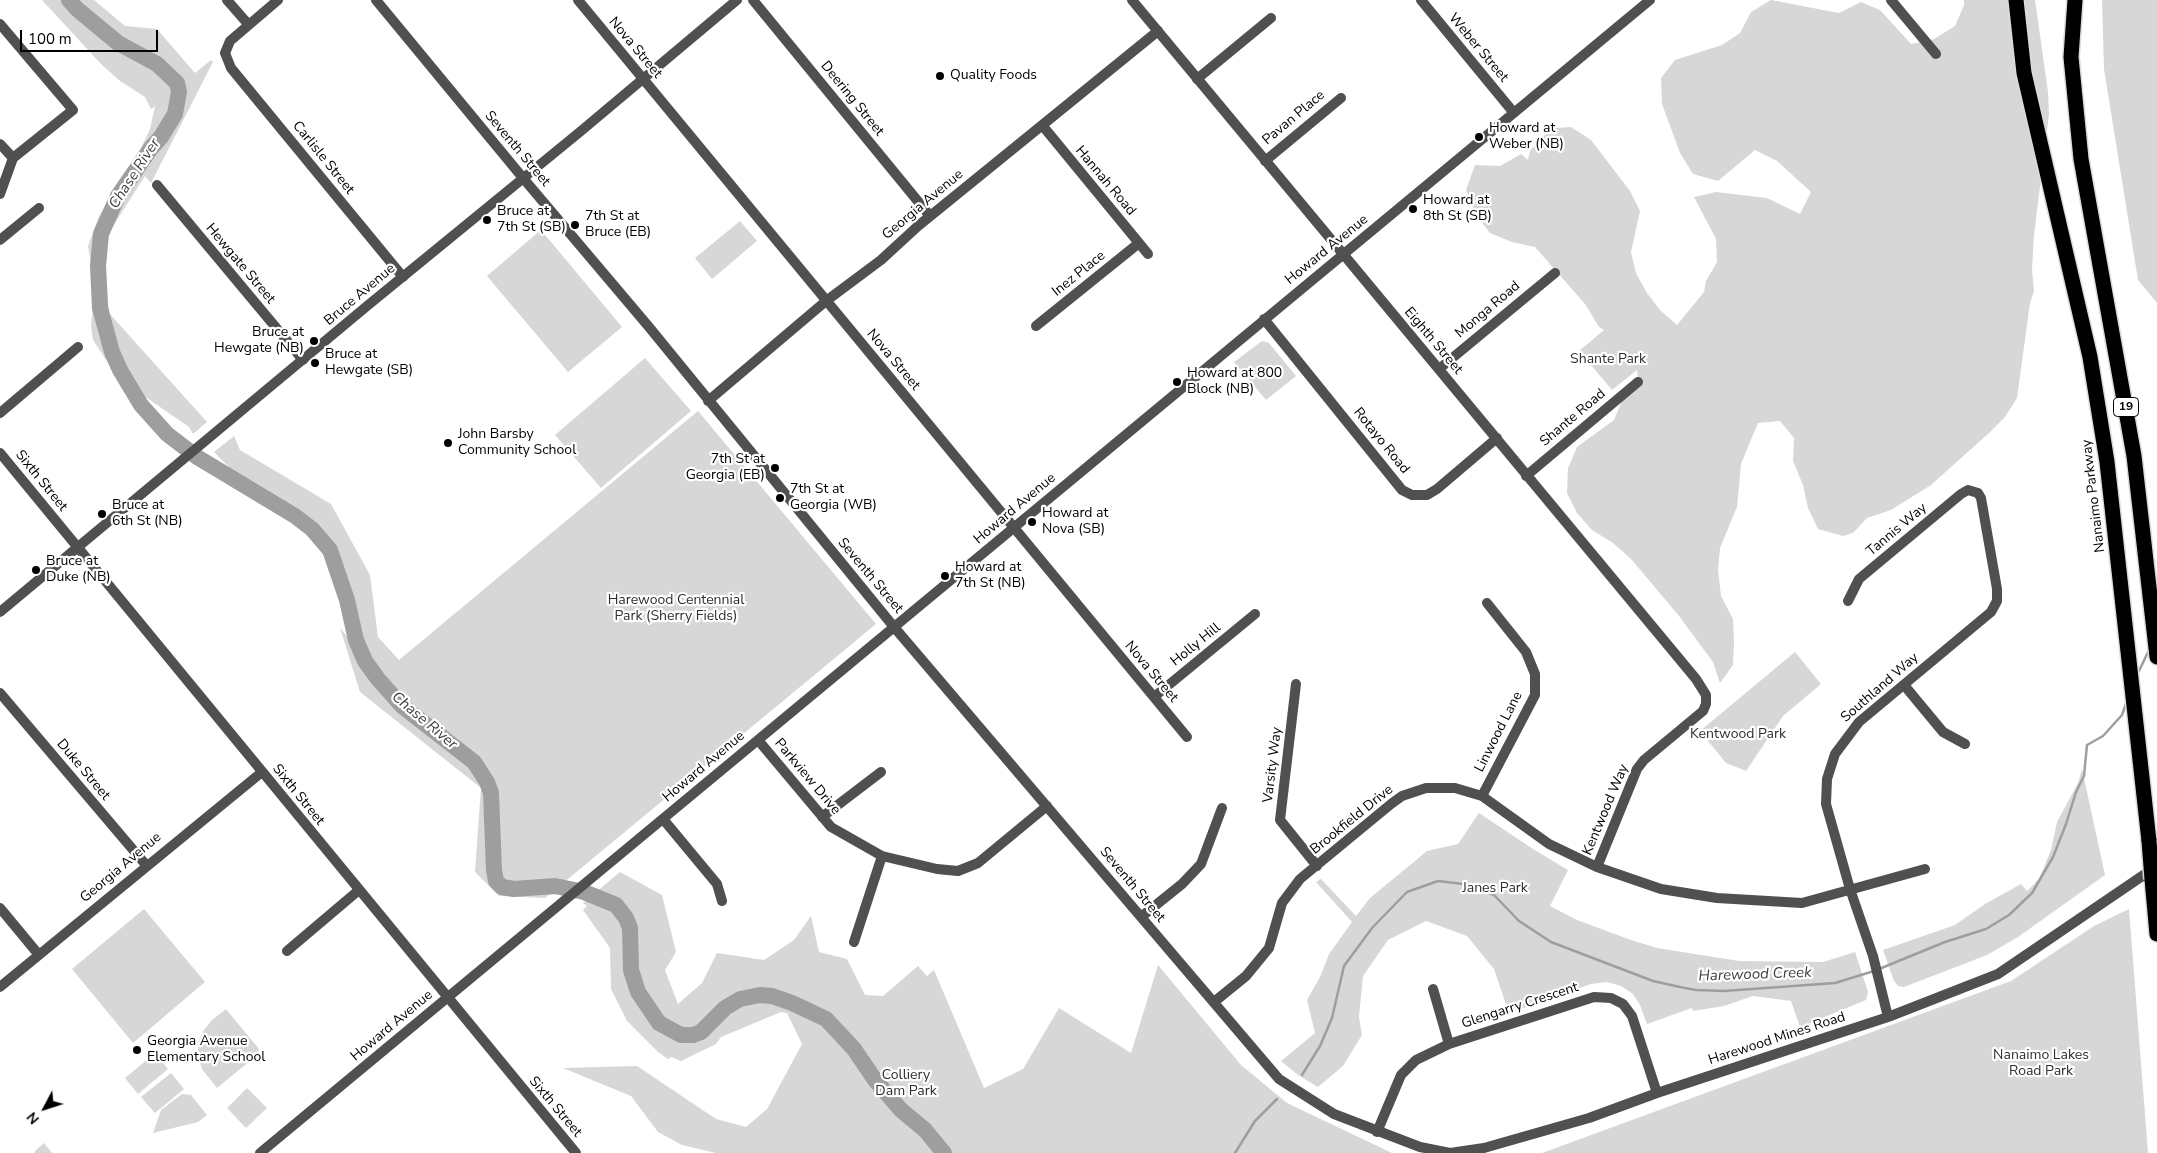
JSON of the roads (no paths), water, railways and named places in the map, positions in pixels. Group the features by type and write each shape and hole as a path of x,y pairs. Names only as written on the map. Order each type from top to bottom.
{"highway":[{"name":"Nanaimo Parkway","path":"2016,0 2024,73 2090,357 2107,462 2154,873 2157,934"},
{"name":"19","path":"2075,0 2071,57 2081,159 2134,456 2157,657"}],"street":[{"path":"227,0 248,24 278,0"},
{"name":"Seventh Street","path":"376,0 649,327 894,627 1279,1079 1334,1114 1377,1132"},
{"name":"Nova Street","path":"578,0 1187,737"},
{"name":"Bruce Avenue","path":"0,612 737,0"},
{"name":"Deering Street","path":"753,0 930,216"},
{"name":"Eighth Street","path":"1132,0 1702,687 1706,695 1706,704"},
{"name":"Weber Street","path":"1421,0 1514,113"},
{"name":"Howard Avenue","path":"260,1153 1650,0"},
{"path":"1890,0 1936,54"},
{"path":"1197,79 1271,18"},
{"path":"0,24 73,110 13,158 0,194"},
{"name":"Carlisle Street","path":"248,24 230,41 225,53 231,68 403,277"},
{"name":"Georgia Avenue","path":"708,401 826,301 881,260 930,216 1158,31"},
{"name":"Pavan Place","path":"1265,161 1341,98"},
{"name":"Hannah Road","path":"1042,126 1148,254"},
{"path":"0,144 13,158"},
{"name":"Hewgate Street","path":"157,185 303,360"},
{"path":"0,240 39,208"},
{"name":"Inez Place","path":"1036,326 1139,244"},
{"name":"Monga Road","path":"1439,369 1555,273"},
{"name":"Rotayo Road","path":"1264,319 1402,490 1412,495 1420,496 1432,492 1497,438"},
{"path":"0,413 78,347"},
{"name":"Shante Road","path":"1526,476 1638,382"},
{"name":"Sixth Street","path":"0,453 576,1153"},
{"name":"Tannis Way","path":"1848,601 1859,579 1961,494 1974,490"},
{"name":"Southland Way","path":"1888,1018 1873,956 1850,889 1826,804 1827,779 1835,754 1846,736 1859,722 1991,612 1997,601 1997,589 1982,498 1974,490"},
{"name":"Linwood Lane","path":"1482,796 1535,695 1535,674 1526,652 1487,603"},
{"name":"Holly Hill","path":"1154,697 1255,614"},
{"name":"Varsity Way","path":"1296,684 1280,820 1317,866"},
{"path":"1904,685 1943,732 1965,744"},
{"name":"Duke Street","path":"0,693 146,865"},
{"name":"Kentwood Way","path":"1597,867 1637,769 1644,760 1703,711 1706,704"},
{"name":"Parkview Drive","path":"758,740 831,827 882,856 937,869 958,871 978,863 1047,806"},
{"name":"Georgia Avenue","path":"0,987 146,865 262,772"},
{"path":"822,817 881,772"},
{"name":"Brookfield Drive","path":"1214,1002 1246,976 1268,948 1282,903 1300,879 1402,796 1426,788 1455,788 1482,796 1549,844 1597,867 1661,889 1717,898 1802,903 1925,869"},
{"path":"1141,917 1182,884 1201,864 1222,808"},
{"path":"663,819 717,884 722,901"},
{"path":"854,942 882,856"},
{"name":"Harewood Mines Road","path":"1377,1132 1420,1147 1450,1153 1484,1148 1590,1118 1657,1093 1888,1018 1998,974 2154,873"},
{"path":"287,951 359,890"},
{"path":"0,908 38,955"},
{"path":"1433,989 1449,1044"},
{"name":"Glengarry Crescent","path":"1377,1132 1402,1075 1416,1060 1449,1044 1594,997 1611,998 1623,1004 1632,1016 1657,1093"}],"waterway":[{"name":"Chase River","path":"69,0 118,43 157,64 177,83 179,92 175,114 161,137 151,148 118,196 101,234 98,266 100,308 112,352 120,370 141,405 167,434 197,457 295,516 312,529 330,550 347,600 356,640 365,661 402,706 474,762 487,782 491,793 496,881 502,887 514,889 555,886 584,892 616,905 626,918 630,928 631,970 638,992 659,1023 681,1035 693,1035 701,1032 725,1008 740,999 760,995 772,996 792,1003 826,1019 854,1049 875,1080 901,1110 925,1130 944,1153"},
{"name":"Harewood Creek","path":"2137,675 2150,648"},
{"name":"Harewood Creek","path":"1879,969 1945,942 1986,929 2009,915 2032,893 2053,857 2076,792 2084,776 2087,745 2103,736 2122,715 2127,701"},
{"name":"Harewood Creek","path":"1302,1075 1320,1046 1332,1018 1344,966 1372,928 1407,892 1438,881 1472,885 1494,895 1519,921 1551,942 1653,981 1680,987 1696,990 1724,991 1835,983 1874,971"},
{"name":"Harewood Creek","path":"1235,1153 1255,1121 1277,1099"}],"place":[{"name":"Quality Foods","path":"940,76"},
{"name":"Howard at Weber (NB)","path":"1479,137"},
{"name":"Howard at 8th St (SB)","path":"1413,209"},
{"name":"Bruce at 7th St (SB)","path":"487,220"},
{"name":"7th St at Bruce (EB)","path":"575,225"},
{"name":"Bruce at Hewgate (NB)","path":"314,341"},
{"name":"Bruce at Hewgate (SB)","path":"315,363"},
{"name":"Howard at 800 Block (NB)","path":"1177,382"},
{"name":"John Barsby Community School","path":"448,443"},
{"name":"7th St at Georgia (EB)","path":"775,468"},
{"name":"7th St at Georgia (WB)","path":"780,498"},
{"name":"Bruce at 6th St (NB)","path":"102,514"},
{"name":"Howard at Nova (SB)","path":"1032,522"},
{"name":"Bruce at Duke (NB)","path":"36,570"},
{"name":"Howard at 7th St (NB)","path":"945,576"},
{"name":"Georgia Avenue Elementary School","path":"137,1050"}],"park label":[{"name":"Shante Park","path":"1608,360"},
{"name":"Harewood Centennial Park (Sherry Fields)","path":"676,610"},
{"name":"Kentwood Park","path":"1738,735"},
{"name":"Janes Park","path":"1495,889"},
{"name":"Nanaimo Lakes Road Park","path":"2041,1064"},
{"name":"Colliery Dam Park","path":"906,1084"}]}
